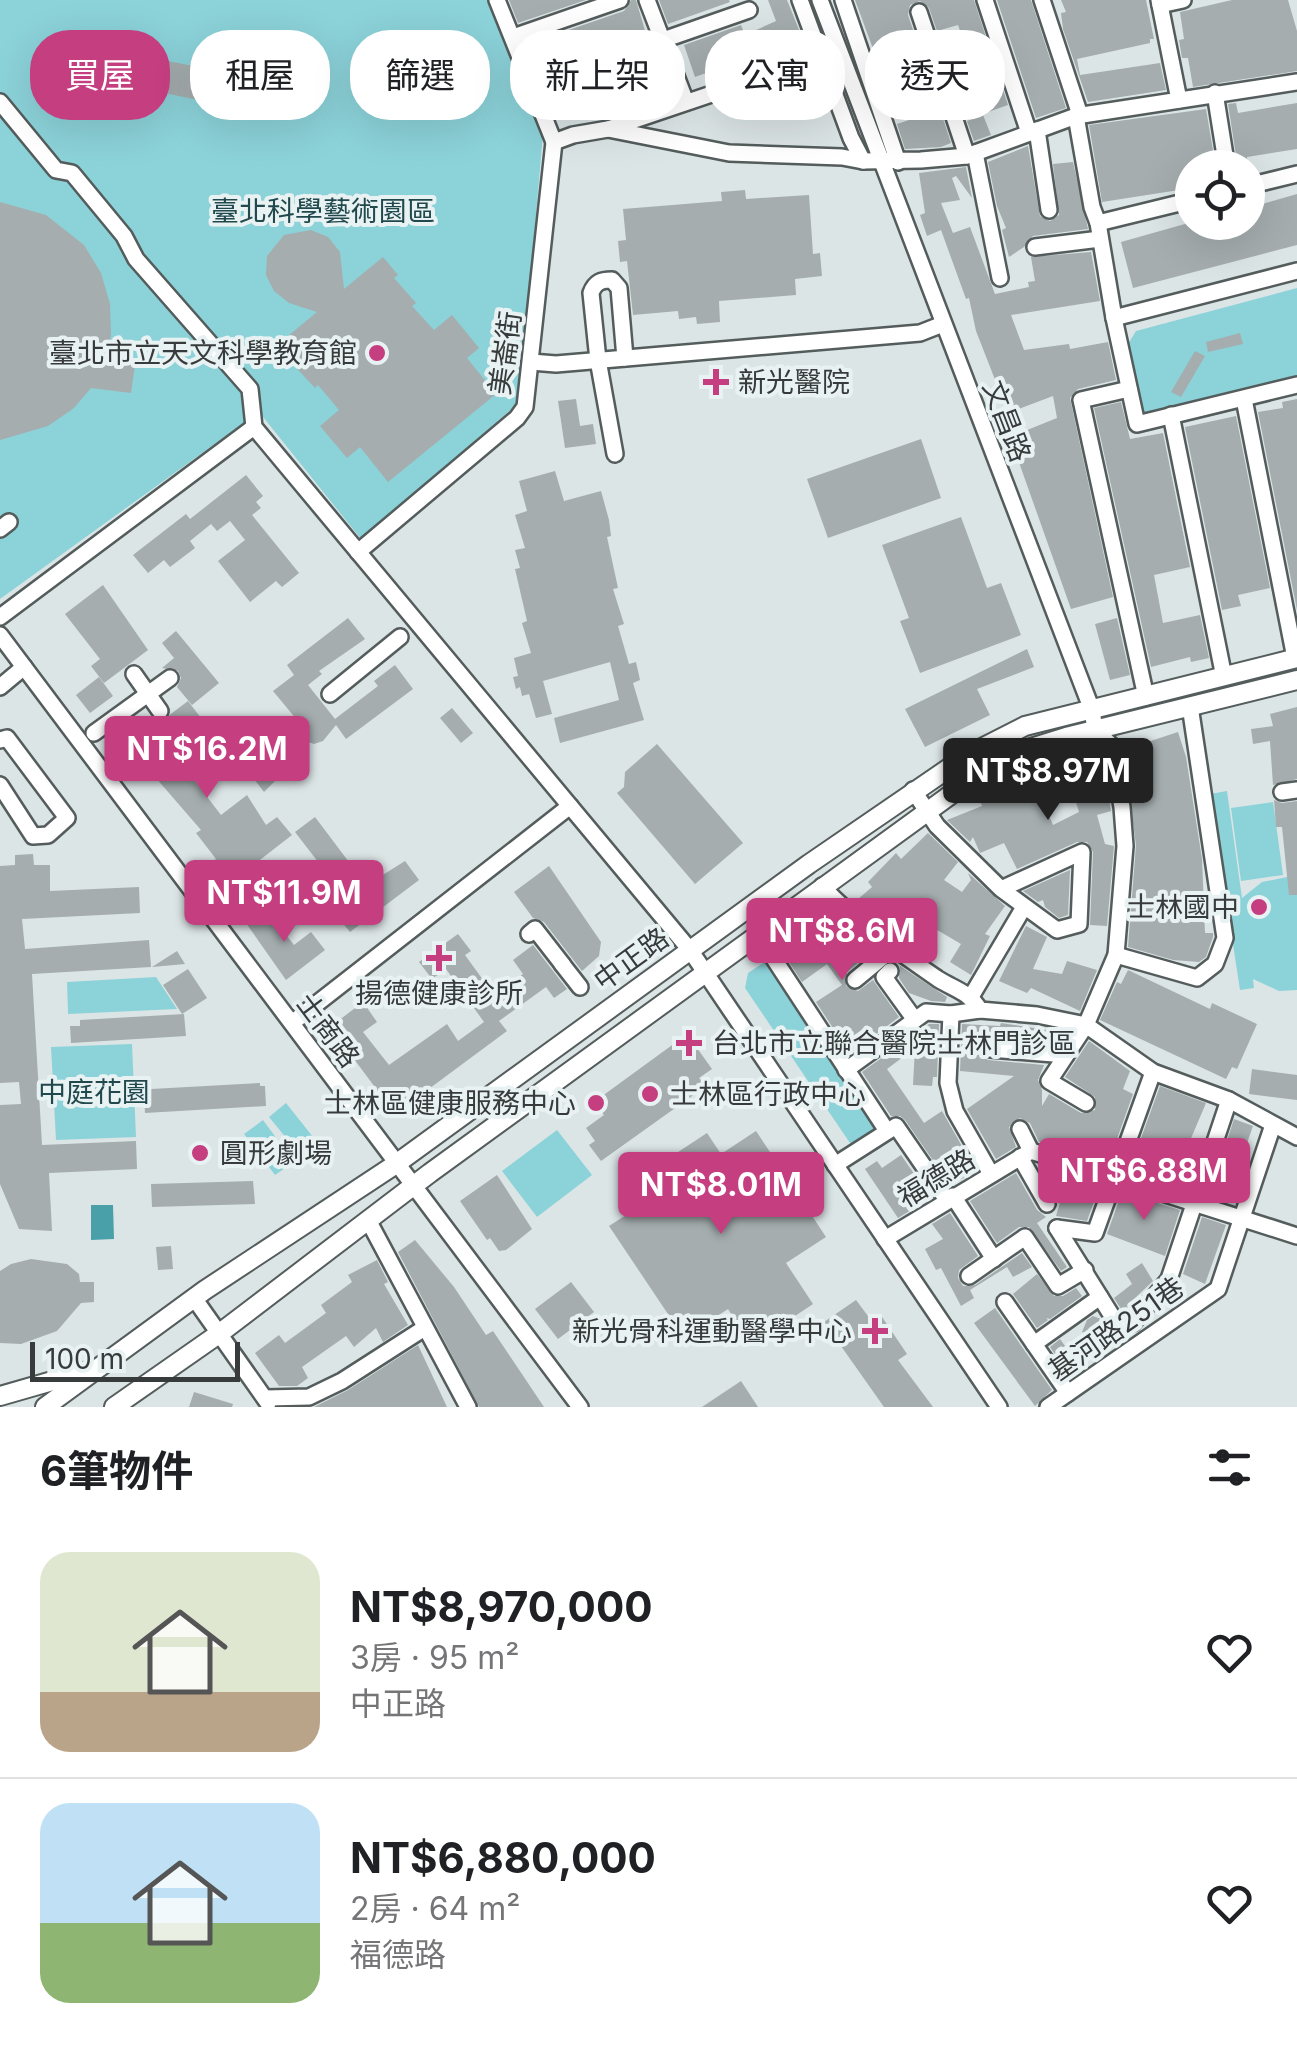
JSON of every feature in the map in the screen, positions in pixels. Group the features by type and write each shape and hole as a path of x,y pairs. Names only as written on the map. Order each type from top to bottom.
{"main road":[{"name":"中正路","path":"46,1407 194,1298 396,1164 913,790 968,755 1025,726 1296,658"},
{"name":"中正路","path":"114,1407 986,769 1021,751 1297,680"},
{"path":"0,1396 97,1368"},
{"path":"141,1407 162,1374"}],"street":[{"path":"498,0 510,30"},
{"path":"533,30 620,0"},
{"path":"648,0 659,30"},
{"name":"文昌路","path":"800,0 811,30"},
{"name":"文昌路","path":"820,0 870,130 871,160"},
{"path":"844,0 898,162"},
{"path":"985,0 1033,132 1049,210"},
{"path":"1042,0 1078,115 1092,207 1138,424 1297,385"},
{"path":"1179,100 1159,3 1183,0"},
{"path":"685,32 749,10"},
{"path":"919,12 971,155 1000,278"},
{"path":"608,128 729,153 898,162 971,155 1078,115 1297,82"},
{"path":"1215,94 1224,150"},
{"path":"545,120 554,142 705,96"},
{"path":"0,102 56,170 72,173 124,236 136,260 250,389 254,427 690,950 998,1407"},
{"name":"文昌路","path":"844,120 851,138 871,160 942,324 1092,710 1095,730 1110,745 1126,846 1116,955 1086,1024 1066,1056"},
{"name":"美崙街","path":"358,552 517,418 524,407 554,142"},
{"path":"1265,182 1297,174"},
{"path":"1035,247 1175,206"},
{"path":"1114,318 1297,271"},
{"path":"615,454 591,293 594,284 602,280 612,280 619,288 625,358"},
{"path":"530,362 625,358 920,333 942,324"},
{"path":"1129,389 1082,400 1146,697"},
{"path":"1244,399 1296,658"},
{"path":"1171,416 1224,677"},
{"path":"0,616 254,427"},
{"name":"士商路","path":"0,636 580,1407"},
{"path":"330,694 400,637"},
{"path":"0,687 24,668"},
{"path":"134,674 160,711"},
{"path":"94,732 170,678"},
{"path":"1116,955 1197,978 1214,964 1225,938 1190,706"},
{"path":"0,740 7,738 67,818 48,835 32,836 0,784"},
{"path":"913,790 937,826 1001,888 1058,930 1079,924 1082,852 1001,888"},
{"path":"292,1023 570,806"},
{"path":"822,886 895,948 942,981 972,995 980,1010"},
{"path":"972,995 1024,907"},
{"path":"529,934 536,929 580,987"},
{"path":"757,934 846,1070 994,1259"},
{"path":"855,980 895,948"},
{"path":"890,971 884,977 915,1020"},
{"path":"846,1070 926,1012 1037,1014 1086,1024 1152,1072 1228,1100 1297,1137"},
{"path":"951,1014 948,1084 955,1111 991,1174"},
{"path":"990,1049 1066,1056 1050,1080 1086,1103"},
{"path":"1152,1072 1095,1233 1058,1228 1117,1324 1134,1323 1169,1279 1228,1100"},
{"name":"基河路251巷","path":"1048,1407 1218,1289 1274,1125"},
{"path":"834,1164 891,1129"},
{"path":"1020,1129 1047,1204"},
{"path":"1026,1154 1116,1177 1297,1236"},
{"name":"福德路","path":"885,1239 1026,1154"},
{"path":"368,1220 468,1407"},
{"path":"969,1276 1026,1237 1058,1286 1084,1270"},
{"path":"1034,1344 1100,1297"},
{"path":"194,1298 268,1403 309,1397 342,1381 423,1329"},
{"path":"1005,1302 1068,1393"}],"green space":[{"name":"臺北科學藝術園區","path":"0,0 489,0 510,52 510,120 538,120 543,133 521,392 514,407 361,539 259,412 0,599"},
{"path":"1297,288 1297,375 1147,415 1140,410 1128,344 1136,331"},
{"path":"1227,791 1242,898 1262,882 1297,875 1297,990 1279,991 1253,979 1254,988 1240,990 1210,794"},
{"path":"1273,802 1283,875 1241,881 1231,808"},
{"path":"768,960 879,1128 852,1146 745,988 748,973"},
{"path":"156,977 177,1009 68,1014 67,982"},
{"name":"中庭花園","path":"132,1044 136,1137 56,1140 51,1047"},
{"path":"286,1103 317,1142 300,1155 269,1117"},
{"path":"263,1120 294,1162 275,1175 244,1134"},
{"path":"557,1130 592,1175 537,1217 502,1171"}],"shaded area":[{"path":"91,1205 113,1205 114,1239 91,1240"}],"building":[{"path":"509,0 586,0 518,23"},
{"path":"631,0 636,0 645,30 569,30 624,11"},
{"path":"659,0 729,0 730,2 668,24"},
{"path":"768,0 787,0 799,30 756,30 776,21"},
{"path":"855,0 974,0 984,30 960,30 958,25 937,30 929,8 920,1 910,5 908,15 913,30 866,30"},
{"path":"997,0 1031,0 1066,108 1036,118"},
{"path":"1061,0 1146,0 1154,39 1077,59 1080,75 1160,63 1166,90 1088,102 1063,29 1061,13 1066,12"},
{"path":"1232,0 1288,0 1297,31 1297,71 1193,87 1188,58 1182,58 1180,12"},
{"path":"705,38 705,73 695,77 685,45"},
{"path":"170,61 190,65 190,98 170,94"},
{"path":"1236,103 1238,113 1297,103 1297,149 1265,154 1265,150 1235,150 1228,104"},
{"path":"1206,109 1213,150 1175,150 1175,191 1102,202 1089,125"},
{"path":"944,120 951,143 905,149 897,124"},
{"path":"985,120 991,135 974,141 967,121"},
{"path":"1028,146 1040,216 1050,221 1059,215 1053,164 1073,162 1088,229 1033,236 1009,257 1002,230 1006,228 988,162"},
{"path":"966,167 972,198 956,176 952,178 960,200 941,203 953,233 970,227 995,294 1029,287 1028,282 1035,281 1031,257 1091,252 1100,301 1011,315 1024,350 1069,344 1070,349 1108,342 1116,380 1078,389 1070,398 1113,597 1071,609 1010,437 1057,418 1053,396 1008,413 941,230 927,236 920,215 925,213 919,173"},
{"name":"新光醫院","path":"745,190 746,199 809,195 813,254 820,253 822,276 795,279 796,295 719,301 720,322 697,324 696,317 679,319 678,311 633,315 627,261 620,262 618,241 626,240 623,209 722,201 721,192"},
{"path":"1297,194 1297,245 1133,288 1121,242 1175,227 1175,240 1265,240 1265,203"},
{"path":"0,202 46,215 84,245 101,273 110,304 111,336 106,361 135,365 131,393 91,388 74,408 48,426 0,440"},
{"name":"臺北市立天文科學教育館","path":"311,230 328,237 340,252 344,289 383,257 398,275 394,278 416,303 412,306 434,330 452,315 479,348 467,358 496,394 388,482 360,447 347,458 320,426 339,410 276,346 317,312 289,303 274,291 266,275 267,256 284,235"},
{"path":"1240,333 1243,344 1208,352 1206,342"},
{"path":"1195,351 1205,356 1181,397 1171,392"},
{"path":"576,399 580,426 593,424 596,444 565,448 558,401"},
{"path":"1297,399 1297,610 1258,412 1283,408 1282,402"},
{"path":"1121,402 1130,439 1163,433 1190,567 1154,575 1163,623 1200,615 1209,658 1191,662 1190,657 1151,667 1094,408"},
{"path":"1236,416 1270,588 1238,595 1241,606 1222,610 1185,427"},
{"path":"921,439 941,498 828,538 807,479"},
{"path":"555,471 564,501 601,491 618,588 613,589 624,624 618,626 629,664 636,662 640,680 633,683 644,720 560,743 554,718 619,700 610,662 543,681 552,714 536,718 529,694 522,696 520,687 516,689 514,658 531,653 522,623 527,621 515,569 520,568 515,550 525,548 515,515 527,511 519,481"},
{"path":"246,475 263,496 256,502 261,508 252,515 299,573 282,587 276,581 250,602 218,561 245,540 230,521 217,531 211,524 190,541 195,548 170,567 164,560 148,573 133,555 186,514 190,519"},
{"path":"961,517 987,588 1001,583 1021,635 920,673 900,621 909,618 882,545"},
{"path":"103,585 148,650 104,683 91,666 100,659 65,614"},
{"path":"348,618 365,639 319,671 322,674 308,685 335,719 378,686 374,681 395,665 413,689 346,739 336,725 323,741 314,744 308,742 307,732 273,691 294,675 287,665"},
{"path":"1117,618 1130,675 1110,680 1095,624"},
{"path":"176,631 219,683 192,705 177,687 181,678 178,671 162,668 174,658 162,643"},
{"path":"1027,649 1034,667 977,689 990,715 925,747 905,709"},
{"path":"99,677 113,696 90,713 76,695"},
{"path":"188,701 201,718 191,726 214,751 188,772 221,815 247,795 266,825 277,817 292,835 239,876 251,891 232,905 204,868 216,859 196,833 201,830 156,778 153,771 165,763 151,745 127,762 113,744 136,727 143,735"},
{"path":"1297,707 1297,779 1273,785 1270,741 1253,744 1251,729 1273,726 1270,714"},
{"path":"452,708 473,733 461,743 440,718"},
{"path":"242,725 281,775 264,792 222,737"},
{"path":"1178,732 1186,757 1202,859 1205,933 1213,933 1206,957 1199,962 1173,960 1128,947 1136,845 1123,750"},
{"path":"657,744 743,843 695,884 617,793 624,787 625,772"},
{"path":"1102,760 1111,811 1097,815 1105,844 1114,846 1107,926 1090,925 1093,852 1087,842 1077,842 1017,869 1004,843 980,853 973,837 970,842 947,820 982,806 979,797 1055,766 1057,772","holes":["1073,792 1079,812 1053,825 1044,803"]},
{"path":"1274,800 1297,801 1297,895 1289,895 1282,827 1276,827"},
{"path":"315,817 364,882 405,861 419,880 350,932 336,915 353,898 337,877 332,880 295,832"},
{"path":"928,833 958,862 944,880 962,892 971,880 968,873 1005,906 985,934 990,936 971,975 950,962 961,944 927,924 933,916 902,938 872,917 857,900 872,887 868,882 896,853 901,859"},
{"path":"33,854 34,865 50,865 50,891 139,887 140,913 22,919 25,949 149,940 151,967 32,974 42,1145 136,1141 137,1169 49,1173 52,1231 19,1229 0,1184 0,1105 21,1104 19,1082 0,1083 0,866 15,865 15,855"},
{"path":"549,866 601,942 599,956 582,971 544,922 533,918 514,892"},
{"path":"1070,870 1068,915 1059,918 1045,907 1043,900 1038,902 1023,891"},
{"path":"266,909 294,945 311,932 325,950 286,980 246,923"},
{"path":"834,916 851,942 859,936 873,950 847,972 846,986 858,991 873,980 899,1017 850,1054 816,1002 842,985 827,964 802,982 778,945 788,939 792,944"},
{"path":"1026,926 1047,937 1033,969 1062,974 1067,961 1097,970 1080,1011 1031,988 1027,993 999,981"},
{"path":"923,930 930,935 919,952 911,946"},
{"path":"458,934 471,951 465,955 494,995 523,974 513,960 533,945 567,989 554,998 546,987 499,1021 507,1031 395,1114 330,1027 363,1002 377,1022 363,1032 389,1065 447,1024 458,1041 484,1022 446,969 432,979 419,962"},
{"path":"177,951 185,964 152,967"},
{"path":"900,966 947,997 945,1002 909,993 899,978"},
{"path":"188,969 207,998 182,1014 163,985"},
{"path":"1128,970 1210,1009 1212,1003 1257,1024 1237,1069 1232,1067 1226,1079 1100,1020 1117,982 1121,984"},
{"path":"184,1014 186,1036 71,1043 70,1026 80,1026 80,1020"},
{"path":"1001,1023 1067,1033 1061,1042 991,1038 980,1044 980,1055 988,1060 1044,1065 1038,1080 1042,1106 1049,1094 1081,1113 1095,1110 1095,1097 1065,1077 1089,1041 1130,1071 1123,1089 1133,1094 1108,1164 1039,1142 1030,1123 1020,1118 1009,1127 1016,1147 996,1159 967,1109 1014,1076 960,1071 962,1024"},
{"path":"929,1024 939,1024 937,1077 933,1077 932,1086 913,1085 915,1048 887,1069 924,1123 942,1111 976,1171 950,1185 905,1120 891,1116 862,1072"},
{"name":"士林區行政中心","path":"692,1041 712,1069 699,1078 706,1086 601,1161 589,1145 595,1141 586,1128 604,1115 594,1102 675,1043 679,1050"},
{"path":"1252,1069 1297,1075 1297,1100 1249,1094"},
{"path":"260,1083 265,1086 266,1106 145,1113 144,1094 151,1094 151,1089"},
{"path":"1160,1086 1206,1103 1189,1143 1201,1148 1187,1189 1129,1171"},
{"path":"1234,1119 1253,1126 1235,1177 1238,1178 1231,1203 1209,1196"},
{"path":"756,1131 826,1237 786,1263 813,1304 765,1336 756,1322 742,1331 728,1309 684,1338 609,1226 654,1197 640,1177 707,1133 721,1154"},
{"path":"901,1155 931,1198 898,1218 865,1169 877,1161 882,1168"},
{"path":"1038,1165 1100,1185 1087,1221 1056,1216 1062,1196 1052,1190"},
{"path":"1016,1173 1037,1210 1046,1217 1037,1223 1067,1267 1061,1271 1029,1227 1019,1227 997,1243 970,1201"},
{"path":"497,1175 532,1229 506,1250 499,1251 460,1201"},
{"path":"253,1181 255,1204 152,1207 151,1184"},
{"path":"1122,1192 1180,1210 1165,1256 1107,1234"},
{"path":"950,1213 978,1256 959,1270 963,1286 975,1285 1022,1253 1032,1267 1013,1277 1007,1267 970,1290 974,1298 961,1306 941,1268 936,1270 925,1249 943,1239 932,1224"},
{"path":"1202,1217 1226,1225 1205,1284 1183,1274"},
{"path":"415,1240 454,1287 486,1335 493,1331 544,1407 479,1407 398,1252"},
{"path":"171,1246 173,1269 158,1270 156,1247"},
{"path":"31,1259 67,1264 79,1274 80,1282 94,1282 94,1302 81,1303 57,1331 21,1344 0,1343 0,1271"},
{"path":"377,1260 388,1282 384,1284 408,1325 383,1342 376,1328 354,1347 346,1336 302,1367 308,1378 297,1386 279,1386 255,1353 279,1335 285,1343 326,1313 321,1305 352,1282 348,1275"},
{"path":"1142,1263 1153,1281 1123,1312 1114,1298 1132,1284 1126,1274"},
{"path":"1037,1274 1054,1296 1063,1296 1076,1288 1082,1296 1037,1328 1013,1294"},
{"path":"571,1282 594,1312 558,1339 535,1309"},
{"path":"856,1300 871,1320 880,1314 907,1354 898,1360 933,1407 884,1407 824,1322"},
{"path":"995,1308 1052,1390 1035,1406 974,1323"},
{"path":"1093,1316 1101,1319 1111,1333 1129,1334 1128,1338 1116,1346 1082,1332"},
{"path":"1060,1339 1079,1370 1070,1377 1050,1347"},
{"path":"418,1345 447,1407 314,1407 348,1390"},
{"path":"741,1381 758,1407 702,1407"},
{"path":"194,1392 233,1404 232,1407 189,1407"}],"place":[{"name":"臺北市立天文科學教育館","path":"377,353"},
{"name":"新光醫院","path":"716,382"},
{"name":"士林國中","path":"1259,907"},
{"name":"揚德健康診所","path":"439,958"},
{"name":"台北市立聯合醫院士林門診區","path":"689,1043"},
{"name":"士林區行政中心","path":"650,1094"},
{"name":"士林區健康服務中心","path":"596,1103"},
{"name":"圓形劇場","path":"200,1153"},
{"name":"新光骨科運動醫學中心","path":"875,1331"}]}
